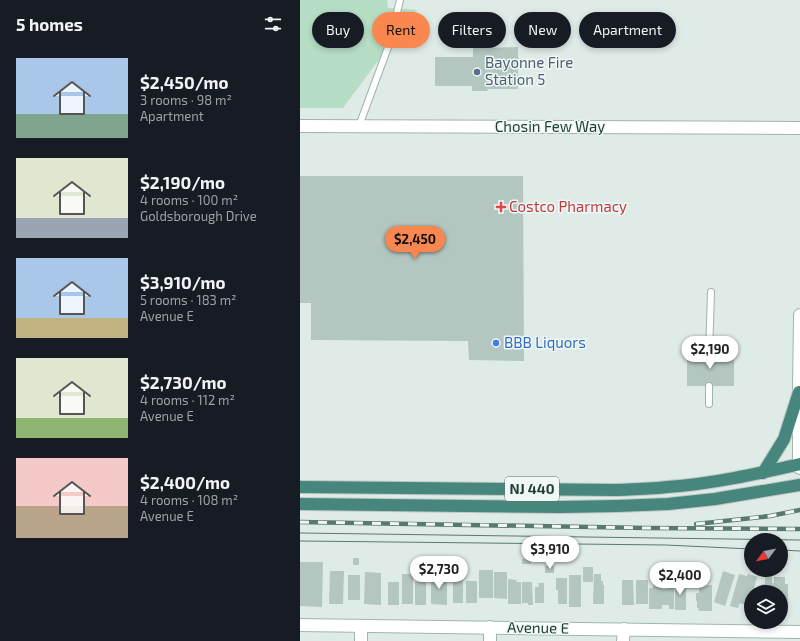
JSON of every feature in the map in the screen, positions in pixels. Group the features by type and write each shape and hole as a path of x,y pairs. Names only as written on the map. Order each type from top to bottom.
{"highway":[{"path":"763,472 784,439 798,392"},
{"name":"NJ 440","path":"300,487 617,490 667,487 711,482 800,466"},
{"name":"NJ 440","path":"300,504 561,507 617,506 668,504 715,499 765,492 800,485"}],"street":[{"name":"Chosin Few Way","path":"300,126 800,128"},
{"path":"800,315 798,392 800,466"},
{"name":"Avenue E","path":"300,625 490,627 623,635 755,636 800,632"},
{"path":"361,626 361,641"},
{"path":"490,627 490,641"}],"lane":[{"path":"359,126 390,42 400,0"},
{"path":"710,353 711,292"},
{"path":"709,386 709,404"}],"green space":[{"path":"300,0 387,0 388,8 416,10 415,12 372,12 372,48 388,48 343,108 300,108"}],"building":[{"name":"Bayonne Fire Station 5","path":"473,48 518,48 518,89 487,89 488,91 472,91 472,86 435,86 435,57 473,57"},
{"path":"300,176 523,176 524,361 469,360 468,341 311,340 311,303 300,303"},
{"path":"687,353 734,353 734,386 687,386"},
{"path":"353,558 359,558 359,565 353,565"},
{"path":"425,558 433,558 433,569 425,569"},
{"path":"522,559 531,559 531,564 522,564"},
{"path":"300,562 323,562 322,607 300,606"},
{"path":"545,566 554,566 554,573 545,573"},
{"path":"583,567 593,567 593,582 583,582"},
{"path":"479,570 493,570 493,598 479,598"},
{"path":"330,571 344,571 343,604 329,604"},
{"path":"723,571 735,575 725,606 714,602"},
{"path":"365,572 381,573 381,605 364,604"},
{"path":"494,572 507,572 507,599 494,598"},
{"path":"402,574 413,574 413,604 402,604"},
{"path":"594,574 601,574 601,581 603,581 604,585 604,604 593,604"},
{"path":"739,574 744,575 744,577 757,577 755,585 744,585 744,604 740,603 738,608 730,606"},
{"path":"348,575 360,575 360,600 348,600"},
{"path":"431,575 447,575 447,605 431,604"},
{"path":"569,575 581,575 581,607 569,607"},
{"path":"765,577 772,577 772,583 774,583 774,577 785,577 785,584 788,585 762,585 765,584"},
{"path":"453,578 463,578 463,603 453,603"},
{"path":"556,578 567,578 567,604 558,604"},
{"path":"508,579 521,582 521,604 508,604"},
{"path":"622,580 633,580 634,605 622,605"},
{"path":"636,580 648,580 648,604 636,604"},
{"path":"466,581 477,581 477,603 466,603"},
{"path":"388,582 399,582 399,605 388,605"},
{"path":"415,582 426,582 426,605 415,605"},
{"path":"522,582 532,582 533,605 522,603"},
{"path":"668,582 674,582 674,609 669,609 669,605 662,605 662,589 668,589"},
{"path":"538,583 544,583 544,603 535,603 535,587 539,587"},
{"path":"675,583 686,583 686,610 675,610"},
{"path":"653,584 659,584 659,586 662,586 662,609 649,609 649,588 653,588"},
{"path":"699,585 712,585 712,611 699,611 697,608 696,593 699,593"}],"tram line":[{"path":"300,533 800,540"},
{"path":"300,541 666,545 744,549"},
{"path":"788,550 800,551"}],"railway":[{"path":"696,524 770,516 800,510"},
{"path":"300,522 800,529"}],"place":[{"name":"Bayonne Fire Station 5","path":"477,72"},
{"name":"Costco Pharmacy","path":"501,207"},
{"name":"BBB Liquors","path":"496,343"}]}
